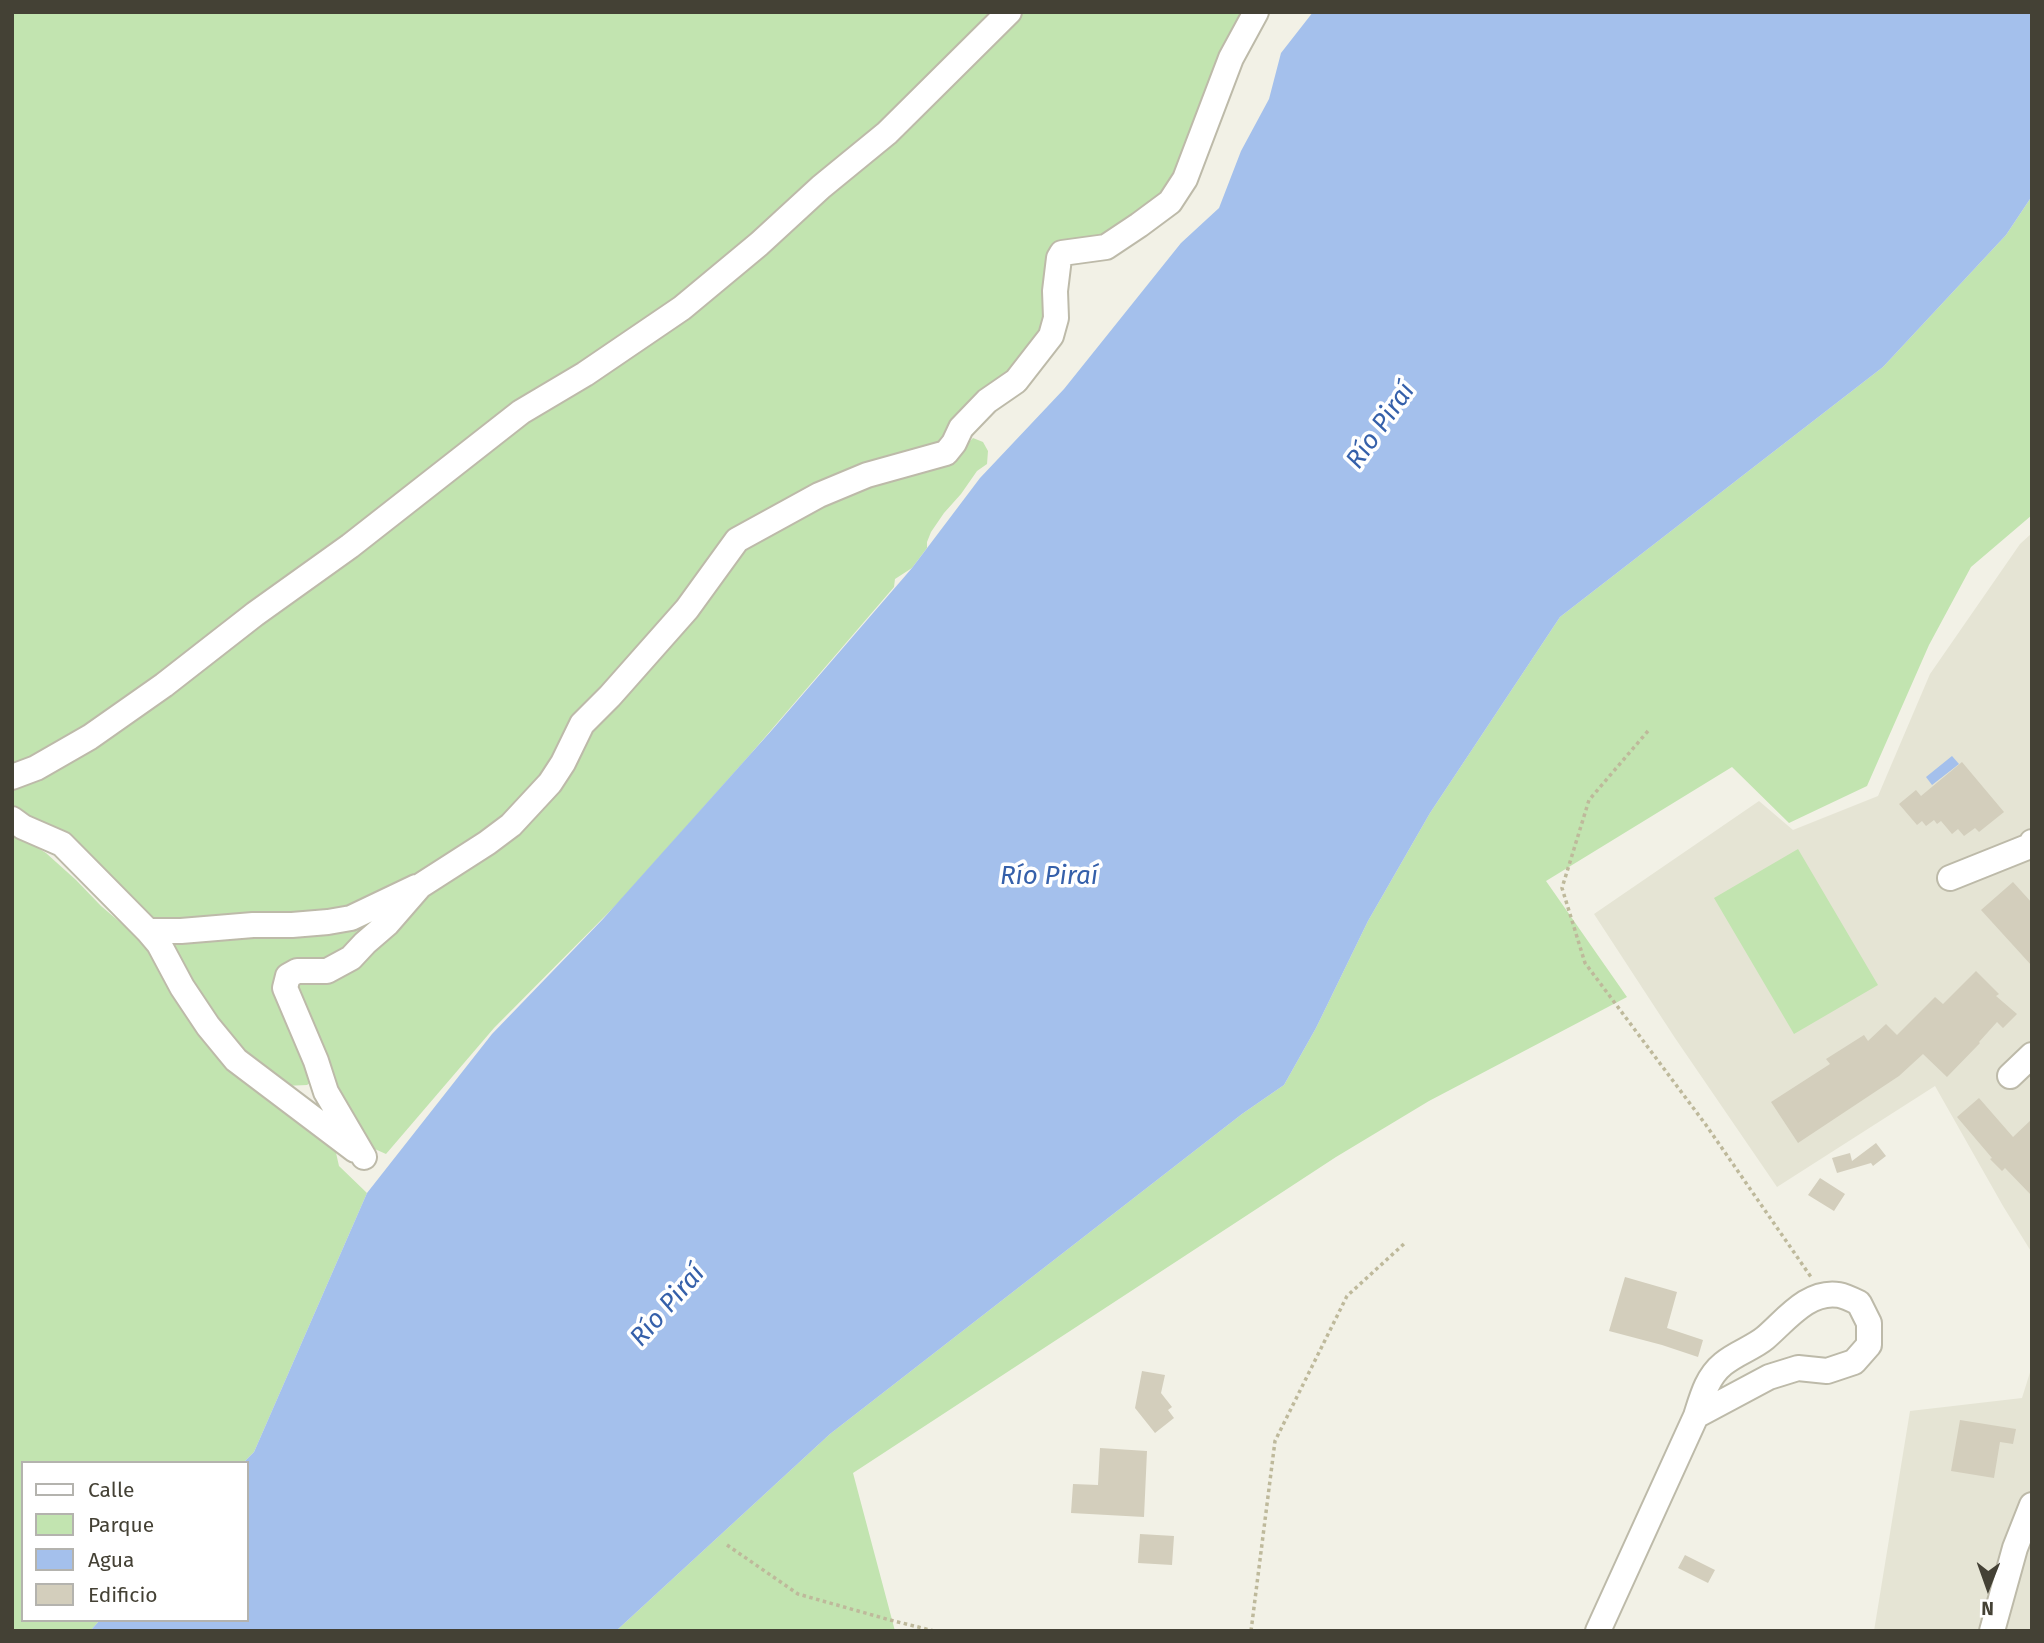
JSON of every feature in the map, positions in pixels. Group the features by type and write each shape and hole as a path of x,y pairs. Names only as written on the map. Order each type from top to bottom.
{"street":[{"path":"12,777 36,768 90,737 350,546 521,412 585,374 682,308 887,133 1009,12"},
{"path":"148,930 181,931 253,925 292,925 351,918 420,886 487,844 511,825 550,783 582,724 687,609 737,540 818,495 867,475 946,453 961,428 986,401 1016,381 1052,336 1056,318 1055,291 1062,253 1105,247 1170,202 1185,179 1231,58 1256,12"},
{"path":"12,819 23,827 62,844 148,930 159,944 188,997 236,1060 364,1157 326,1092 285,988 288,976 297,971 327,971 351,958 387,924 420,886"},
{"path":"1951,878 2031,846"},
{"path":"2010,1076 2032,1055"},
{"path":"1598,1631 1696,1416 1706,1386 1723,1364 1763,1340 1808,1302 1824,1296 1839,1295 1859,1303 1869,1322 1869,1345 1854,1362 1827,1371 1798,1368 1769,1377 1696,1416"},
{"path":"1992,1631 2015,1548 2032,1505"}],"path":[{"path":"1648,731 1589,800 1562,888 1585,963 1706,1125 1824,1296"},
{"path":"1251,1631 1275,1441 1347,1296 1406,1242"},
{"path":"727,1545 798,1594 934,1631"}],"shaded area":[{"path":"2032,533 2032,1253 1935,1086 1777,1187 1594,914 1759,801 1793,830 1878,796 1930,674 2020,544"},
{"path":"2032,1366 2032,1631 1874,1631 1910,1411 2022,1398"}],"green space":[{"path":"12,12 1002,12 746,248 157,684 12,769"},
{"path":"1018,12 1249,12 1166,199 1104,241 1063,246 1046,332 945,446 757,522 521,811 358,911 157,928 46,825 12,813 12,782 568,389"},
{"path":"2032,196 2032,515 1971,567 1929,645 1867,786 1789,823 1732,767 1546,881 1627,997 1429,1101 1336,1157 853,1473 895,1631 616,1631 830,1434 1242,1114 1284,1085 1316,1028 1368,921 1430,813 1560,617 1883,367 2006,235"},
{"path":"973,438 983,442 988,451 987,464 977,471 944,513 931,532 927,548 912,568 895,579 894,587 748,757 622,899 494,1028 386,1154 359,1142 288,982 327,973 453,870 573,752 739,544 824,500 966,445"},
{"path":"12,832 46,853 141,940 169,983 242,1079 265,1099 334,1144 339,1166 367,1193 254,1452 245,1461 21,1461 21,1622 98,1622 90,1631 12,1631"},
{"path":"1798,849 1878,985 1794,1034 1714,898"},
{"path":"397,899 348,958 292,969 313,1081 307,1085 284,1086 244,1063 160,936 198,933"}],"water":[{"name":"Río Piraí","path":"1313,12 2032,12 2032,196 2006,235 1883,367 1560,617 1430,813 1368,921 1316,1028 1284,1085 1242,1114 830,1434 616,1631 90,1631 98,1622 248,1622 248,1461 245,1461 254,1452 367,1193 492,1034 603,919 772,730 912,568 980,478 1064,389 1181,243 1219,208 1241,151 1269,99 1281,53"},
{"path":"1952,756 1959,764 1932,785 1926,777"}],"building":[{"path":"1962,762 2004,812 1979,832 1975,828 1964,836 1958,829 1952,834 1941,821 1937,824 1934,820 1926,826 1922,821 1917,825 1899,804 1916,790 1921,796"},
{"path":"2013,882 2032,903 2032,966 1981,910"},
{"path":"1976,971 1999,994 1996,996 2017,1014 2003,1028 1997,1022 1947,1077 1923,1054 1899,1076 1798,1143 1771,1102 1830,1064 1826,1059 1864,1035 1868,1041 1886,1024 1897,1035 1935,997 1943,1004"},
{"path":"1979,1098 2013,1137 2032,1119 2032,1196 2005,1168 2002,1171 1990,1159 1992,1158 1957,1117"},
{"path":"1876,1143 1886,1156 1873,1166 1871,1163 1837,1173 1832,1158 1850,1153 1852,1161"},
{"path":"1820,1178 1845,1194 1834,1211 1808,1195"},
{"path":"1625,1277 1677,1292 1667,1328 1703,1340 1698,1357 1609,1331"},
{"path":"1142,1371 1165,1375 1161,1393 1172,1407 1168,1410 1174,1418 1155,1433 1135,1408"},
{"path":"1960,1420 2016,1429 2013,1444 2000,1442 1994,1478 1951,1471"},
{"path":"1100,1448 1147,1451 1144,1517 1071,1513 1073,1484 1098,1485"},
{"path":"1140,1534 1174,1536 1172,1565 1138,1563"},
{"path":"1685,1555 1715,1570 1708,1583 1678,1568"}]}
